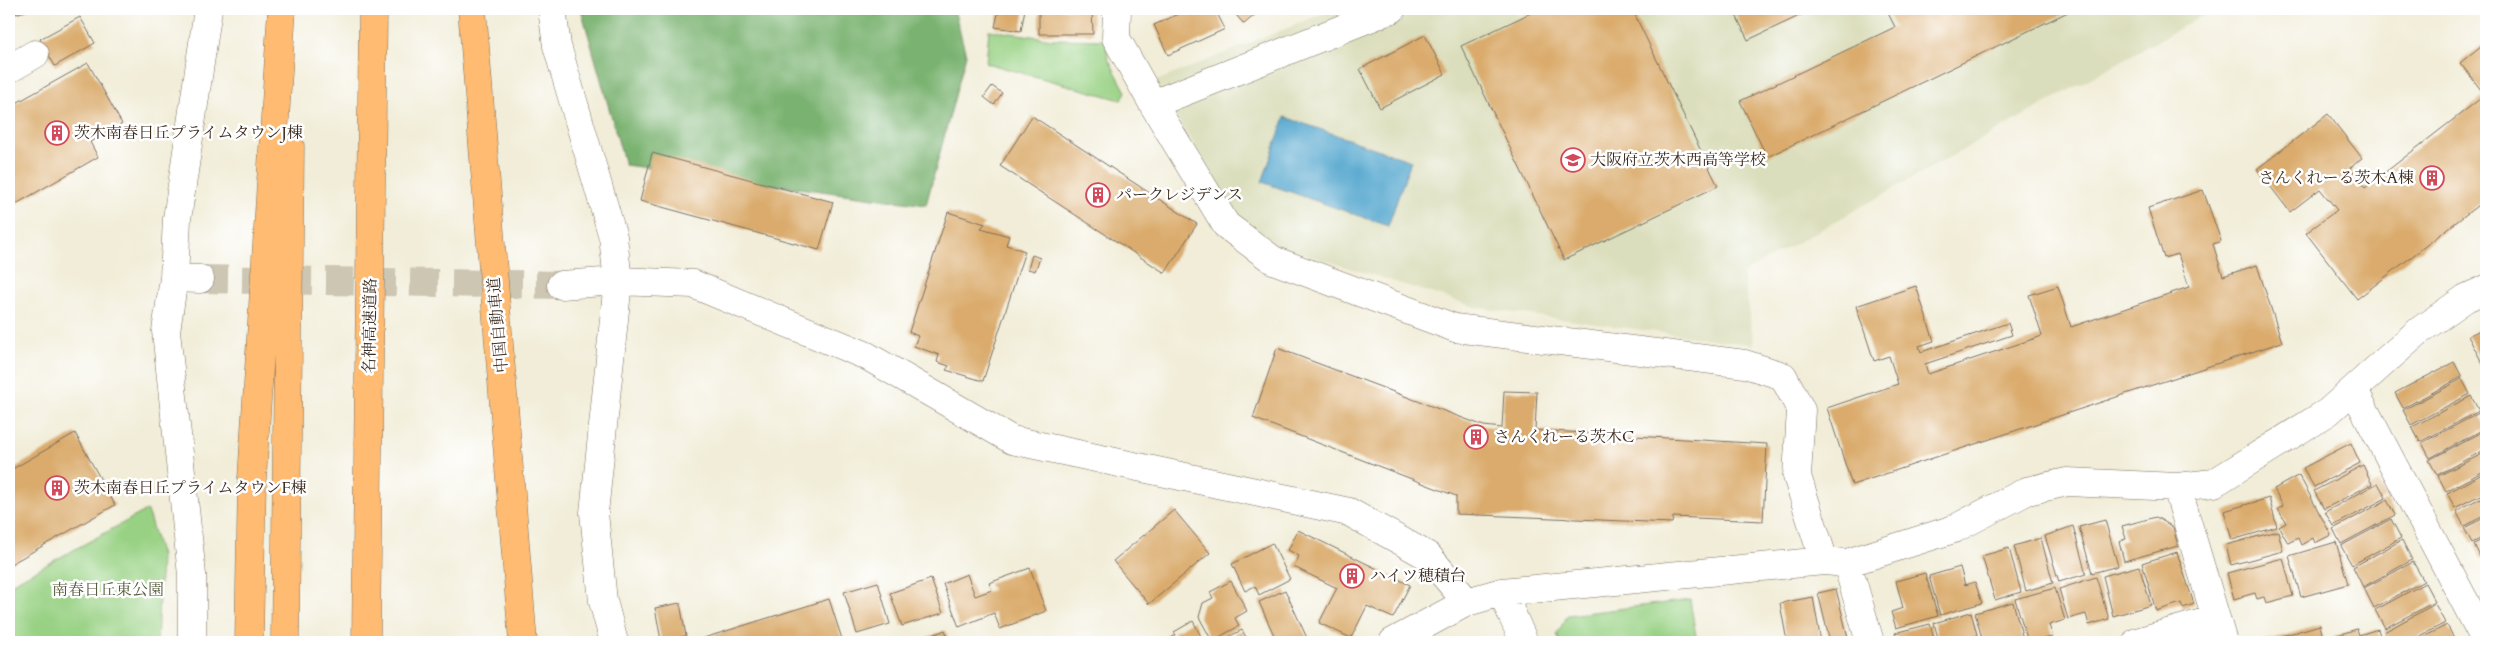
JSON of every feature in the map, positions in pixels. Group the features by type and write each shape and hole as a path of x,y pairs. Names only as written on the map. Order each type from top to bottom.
{"highway":[{"path":"249,642 252,478 282,9"},
{"path":"285,642 292,9"},
{"name":"名神高速道路","path":"366,642 373,9"},
{"name":"中国自動車道","path":"472,9 523,642"}],"street":[{"path":"192,642 192,575 166,331 187,279 177,219 208,9"},
{"path":"552,9 557,46 612,237 618,281 594,513 603,601 614,642"},
{"path":"1116,9 1116,38 1153,104 1226,225 1273,260 1455,328 1745,364 1783,376 1801,410 1797,476 1870,642"},
{"path":"1153,104 1392,9"},
{"path":"9,69 35,54"},
{"path":"561,284 618,281 693,284 866,356 1012,440 1349,512 1428,556 1467,602"},
{"path":"1393,642 1467,602 1502,592 1835,562 1954,529 2027,491 2067,482 2177,488 2214,483 2328,412 2419,332 2466,298 2486,289"},
{"path":"2354,390 2486,642"},
{"path":"2137,642 2219,631 2177,488"},
{"path":"1502,592 1524,642"}],"shaded area":[{"name":"大阪府立茨木西高等学校","path":"1334,9 2214,9 1743,273 1754,345 1479,308 1253,238 1154,82"}],"green space":[{"path":"581,9 954,9 966,55 926,205 625,165"},
{"path":"989,30 1053,39 1106,40 1108,58 1126,92 1121,100 986,63"},
{"name":"南春日丘東公園","path":"147,510 161,556 157,642 9,642 9,585"},
{"path":"1690,600 1697,642 1560,642 1557,634 1568,615"}],"water":[{"path":"1285,117 1411,161 1388,226 1262,182"}],"building":[{"path":"9,9 31,9 9,16"},
{"path":"999,9 1025,9 1021,31 995,27"},
{"path":"1039,9 1092,9 1093,34 1039,34"},
{"path":"1189,9 1215,9 1225,29 1168,55 1154,25"},
{"path":"1231,9 1262,9 1244,24"},
{"path":"1539,9 1632,9 1718,186 1564,260 1461,46"},
{"path":"1733,9 1814,9 1748,40"},
{"path":"1886,9 1914,9 1917,16 1931,9 2074,9 1767,157 1740,101 1895,27"},
{"path":"80,17 95,43 55,66 40,39"},
{"path":"1425,35 1445,74 1380,108 1360,69"},
{"name":"さんくれーる茨木A棟","path":"2482,45 2486,50 2486,199 2357,299 2306,233 2337,210 2320,189 2290,212 2257,169 2328,114 2362,158 2350,168 2365,188 2485,95 2460,63"},
{"name":"茨木南春日丘プライムタウンJ棟","path":"88,63 122,124 90,142 98,157 9,208 9,107"},
{"path":"992,86 1002,93 994,105 984,97"},
{"name":"パークレジデンス","path":"1032,116 1197,224 1165,273 1000,166"},
{"path":"652,153 833,202 819,250 640,201"},
{"path":"2203,190 2221,241 2213,244 2223,276 2257,265 2282,342 1852,485 1827,408 1898,384 1889,356 1874,361 1856,306 1916,286 1934,341 1919,346 1921,352 2008,323 2012,335 1925,364 1928,374 2042,336 2029,295 2058,286 2071,327 2189,287 2178,254 2164,258 2148,208"},
{"path":"948,212 985,224 981,228 1009,236 1006,245 1025,251 983,381 946,370 949,366 937,362 939,355 914,346 918,336 909,332"},
{"path":"1032,255 1040,258 1035,271 1028,269"},
{"path":"2486,327 2486,370 2468,336"},
{"name":"さんくれーる茨木C","path":"1277,348 1484,426 1502,428 1504,391 1537,392 1535,430 1767,444 1763,521 1673,517 1672,523 1456,514 1456,496 1253,418"},
{"path":"2454,362 2462,377 2403,408 2395,393"},
{"path":"2462,379 2470,394 2411,425 2403,410"},
{"path":"2471,396 2479,411 2420,442 2412,427"},
{"path":"2479,413 2486,428 2430,458 2422,443"},
{"path":"2486,430 2486,449 2437,475 2429,460"},
{"name":"茨木南春日丘プライムタウンF棟","path":"75,433 115,505 9,565 9,471"},
{"path":"2351,443 2360,463 2314,487 2303,468"},
{"path":"2486,452 2486,470 2446,491 2438,476"},
{"path":"2363,465 2372,484 2324,509 2314,491"},
{"path":"2486,472 2486,492 2455,508 2447,493"},
{"path":"2299,475 2331,535 2315,543 2313,538 2301,545 2298,538 2288,543 2279,527 2286,523 2278,509 2283,506 2274,489"},
{"path":"2378,483 2386,498 2333,526 2325,512"},
{"path":"2486,495 2486,515 2464,526 2456,511"},
{"path":"2269,498 2277,527 2232,540 2224,511"},
{"path":"2387,500 2395,515 2341,544 2333,529"},
{"path":"1174,510 1210,553 1149,604 1113,561"},
{"path":"2156,517 2173,527 2178,546 2124,561 2119,541 2126,539 2122,526"},
{"path":"2486,517 2486,536 2472,543 2464,528"},
{"path":"2391,519 2401,538 2352,565 2341,546"},
{"path":"2105,520 2118,566 2092,573 2079,527"},
{"path":"2073,526 2086,574 2059,582 2045,536"},
{"name":"ハイツ穂積台","path":"1298,530 1410,585 1393,618 1367,606 1351,638 1319,623 1337,588 1294,567 1299,556 1288,550"},
{"path":"2278,531 2283,551 2231,565 2226,545"},
{"path":"2041,538 2053,583 2026,591 2014,546"},
{"path":"2486,538 2486,557 2481,559 2474,544"},
{"path":"2402,540 2412,560 2363,587 2353,567"},
{"path":"2336,542 2348,584 2301,597 2289,556"},
{"path":"1272,543 1290,579 1259,595 1255,586 1245,591 1232,564"},
{"path":"2009,548 2021,592 1995,600 1982,556"},
{"path":"2177,552 2194,604 2183,608 2181,603 2156,611 2142,563"},
{"path":"2283,558 2293,596 2266,603 2264,597 2257,599 2255,593 2234,599 2227,573"},
{"path":"2413,562 2424,581 2374,608 2364,588"},
{"path":"2139,566 2151,605 2113,616 2103,576"},
{"path":"1960,567 1965,585 1975,582 1982,603 1940,615 1929,576"},
{"path":"1030,568 1046,611 1000,629 994,613 959,627 943,584 967,574 975,596 992,590 989,583"},
{"path":"1925,573 1938,616 1896,628 1891,612 1903,608 1896,581"},
{"path":"2096,577 2109,619 2089,625 2086,614 2068,619 2059,589"},
{"path":"931,579 943,613 902,626 890,593"},
{"path":"1231,581 1247,611 1235,618 1239,626 1212,641 1199,617 1203,603 1213,598 1210,592"},
{"path":"878,582 890,624 857,634 844,592"},
{"path":"2425,583 2435,602 2385,628 2375,610"},
{"path":"2055,588 2065,620 2049,625 2053,637 2028,642 2015,599"},
{"path":"1836,589 1849,642 1830,642 1818,593"},
{"path":"1285,590 1307,638 1298,642 1277,642 1259,602"},
{"path":"1813,597 1821,642 1787,642 1780,603"},
{"path":"829,599 843,642 691,642"},
{"path":"2013,602 2024,642 2004,642 2003,637 1983,642 1975,613"},
{"path":"680,603 686,636 661,640 655,608"},
{"path":"2435,604 2445,623 2409,642 2390,642 2384,632"},
{"path":"1971,612 1979,642 1939,642 1934,623"},
{"path":"1193,621 1204,642 1163,642 1176,635 1174,632"},
{"path":"1930,624 1935,642 1897,642 1895,633"},
{"path":"2320,625 2324,642 2261,642"},
{"path":"2447,625 2456,642 2414,642"},
{"path":"2357,629 2359,635 2378,629 2382,642 2336,642 2334,636"},
{"path":"945,630 950,642 916,642"},
{"path":"1242,630 1249,642 1218,642"}],"tunnel":[{"path":"200,279 561,285"}],"place":[{"name":"茨木南春日丘プライムタウンJ棟","path":"57,133"},
{"name":"大阪府立茨木西高等学校","path":"1573,160"},
{"name":"さんくれーる茨木A棟","path":"2432,178"},
{"name":"パークレジデンス","path":"1098,195"},
{"name":"さんくれーる茨木C","path":"1476,437"},
{"name":"茨木南春日丘プライムタウンF棟","path":"57,488"},
{"name":"ハイツ穂積台","path":"1352,576"}]}
